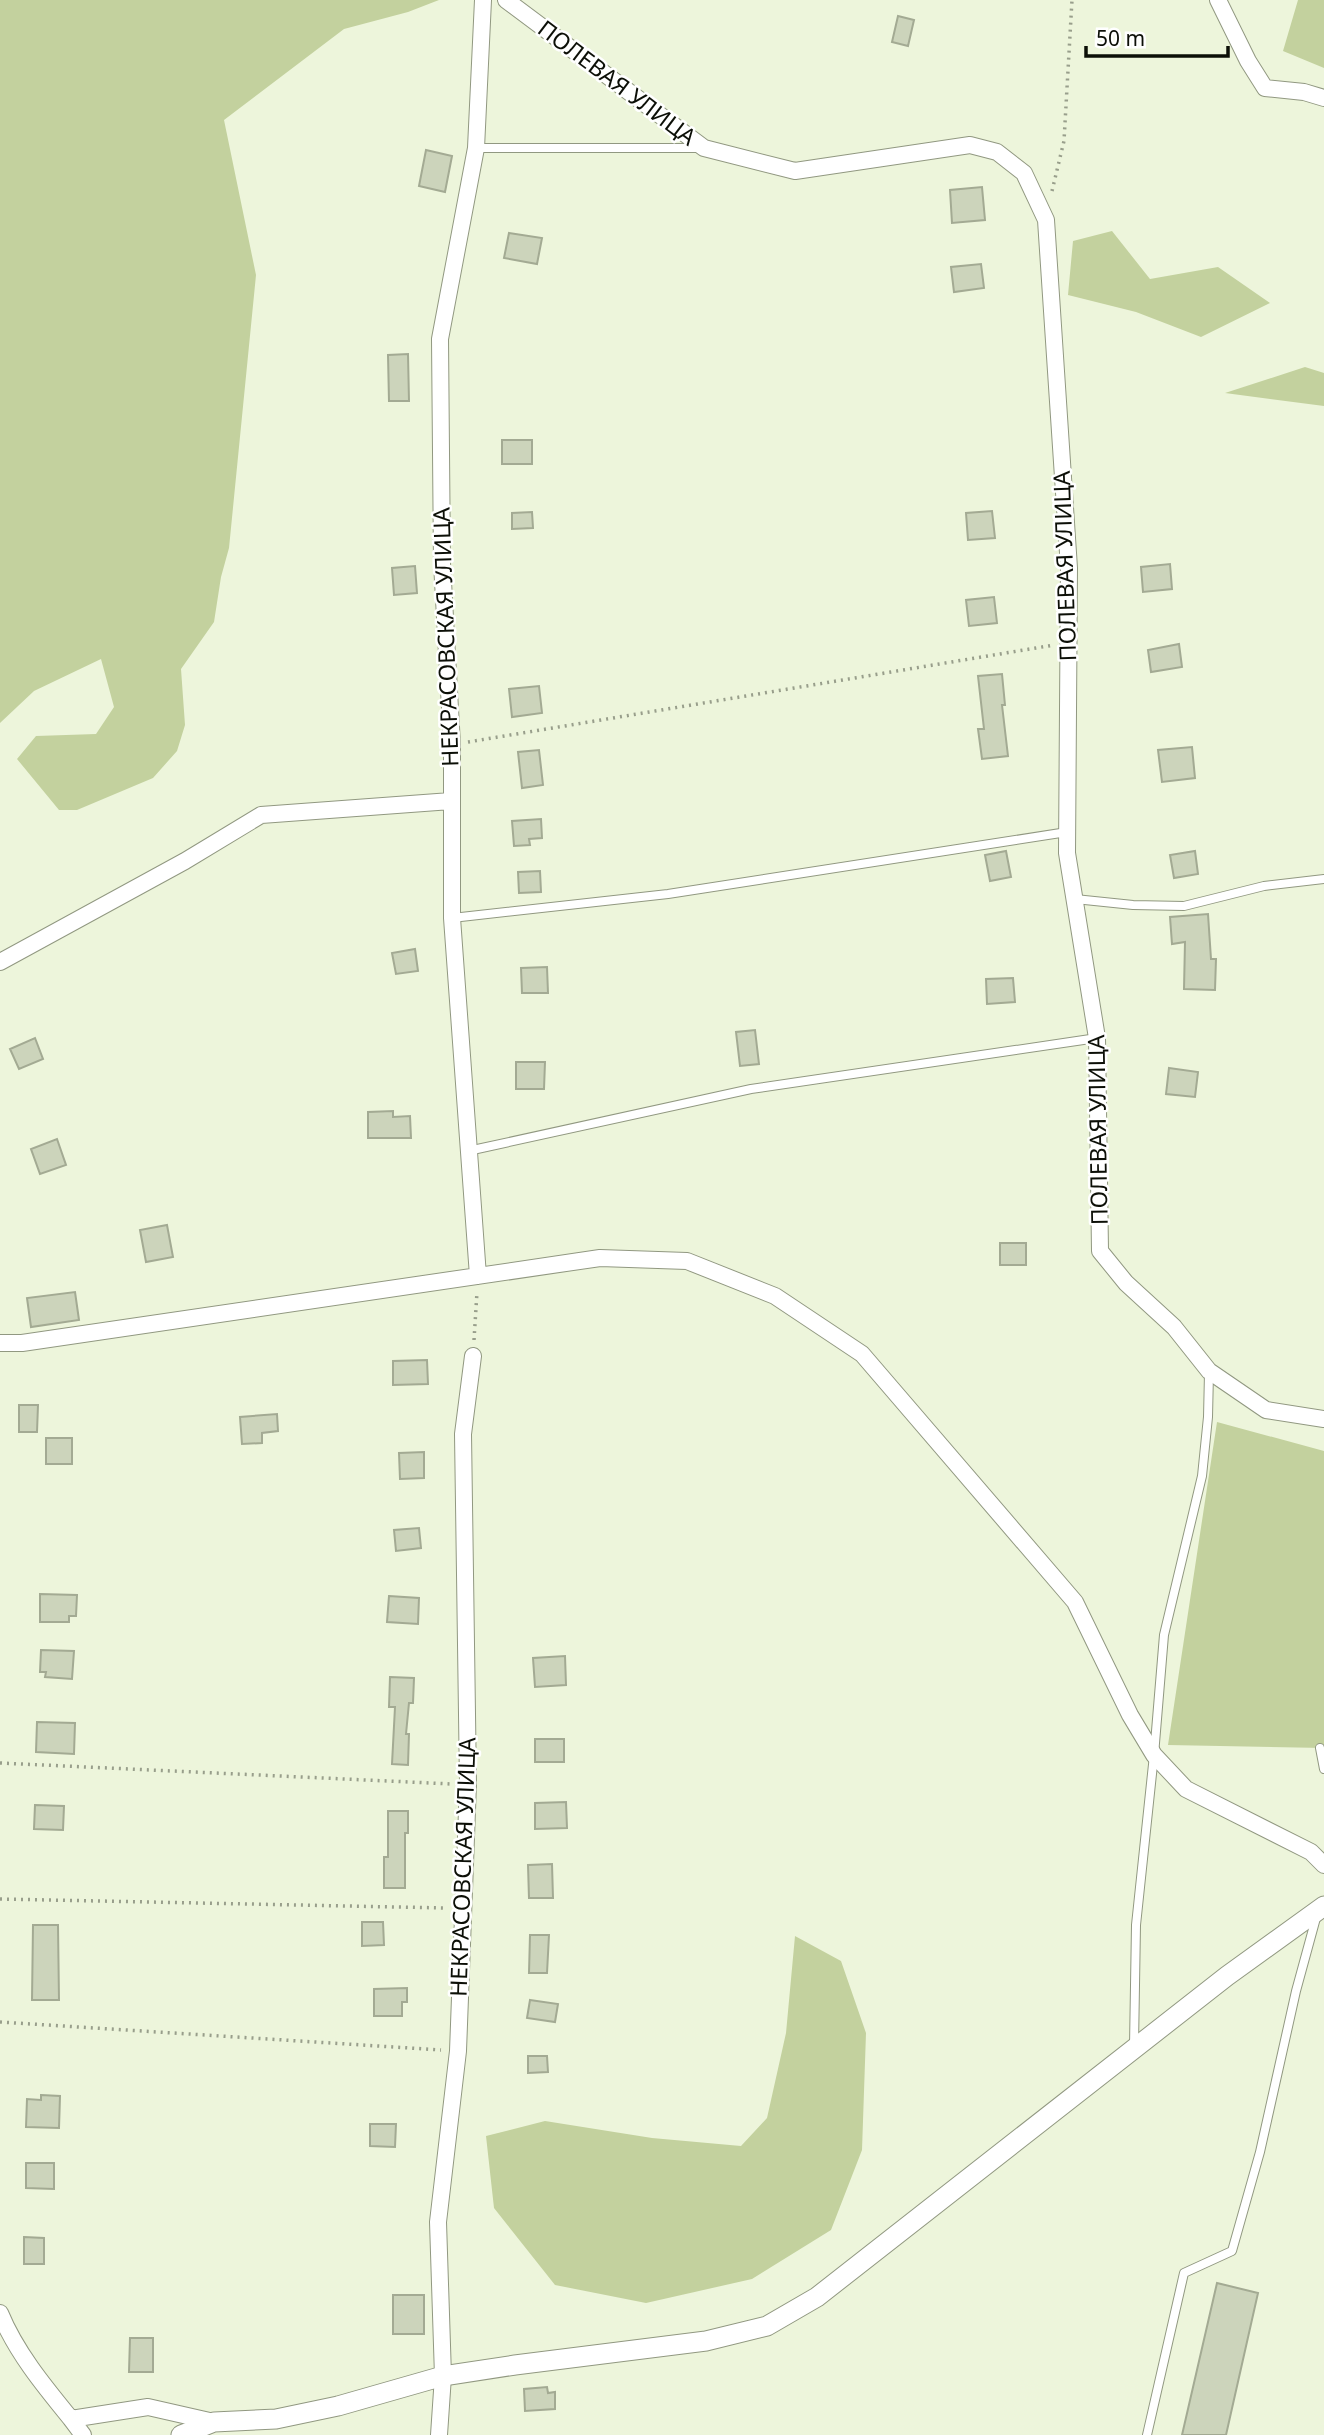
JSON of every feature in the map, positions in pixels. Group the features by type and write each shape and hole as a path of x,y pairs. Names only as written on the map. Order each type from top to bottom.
{"street":[{"name":"НЕКРАСОВСКАЯ УЛИЦА","path":"478,1276 452,918 452,745 442,563 440,339 475,148 483,0"},
{"name":"ПОЛЕВАЯ УЛИЦА","path":"506,0 704,148 795,171 971,145 997,152 1024,173 1046,220 1069,568 1068,853 1097,1038 1100,1251 1126,1283 1174,1326 1209,1371 1266,1410 1324,1419"},
{"path":"1217,0 1265,88 1304,92 1324,98"},
{"path":"0,962 185,861 261,815 451,801"},
{"path":"0,1343 22,1343 600,1258 687,1261 775,1296 862,1354 1075,1602 1130,1715 1154,1755 1186,1789 1311,1852 1324,1865"},
{"name":"НЕКРАСОВСКАЯ УЛИЦА","path":"439,2435 443,2376 438,2222 458,2051 468,1784 463,1434 473,1356"},
{"path":"71,2419 148,2407 214,2422 276,2419 338,2406 443,2376 706,2341 766,2326 817,2297 1227,1976 1321,1909"},
{"path":"0,2313 10,2337 83,2435"},
{"path":"181,2435 214,2422"}],"lane":[{"path":"475,148 704,148"},
{"path":"452,918 668,894 1067,832"},
{"path":"1075,899 1133,905 1184,906 1264,886 1324,879"},
{"path":"468,1152 751,1089 1097,1038"},
{"path":"1134,2049 1136,1924 1164,1634 1202,1475 1209,1371"},
{"path":"1320,1748 1324,1769"},
{"path":"1147,2435 1184,2273 1232,2250 1260,2152 1296,1991 1321,1909"}],"path":[{"path":"1046,220 1063,141 1072,0"},
{"path":"452,745 1069,643"},
{"path":"473,1356 478,1276"},
{"path":"0,1763 468,1784"},
{"path":"0,1899 462,1909"},
{"path":"0,2022 458,2051"}],"green space":[{"path":"0,0 439,0 408,12 344,29 224,120 256,275 229,548 214,622 181,669 185,725 177,751 153,778 77,810 59,810 17,759 36,736 96,734 114,707 101,659 34,691 0,723"},
{"path":"1298,0 1324,0 1324,68 1283,51"},
{"path":"1112,231 1150,279 1218,267 1270,303 1201,337 1136,312 1068,295 1073,241"},
{"path":"1305,367 1324,373 1324,406 1225,393"},
{"path":"1217,1422 1324,1451 1324,1748 1168,1745"},
{"path":"795,1936 841,1961 866,2033 862,2150 831,2230 752,2279 646,2303 555,2285 494,2208 486,2136 545,2121 652,2138 741,2146 767,2118 786,2033"}],"building":[{"path":"898,16 914,20 908,46 892,42"},
{"path":"426,150 452,156 445,192 419,186"},
{"path":"982,187 985,220 952,223 950,190"},
{"path":"509,233 542,238 537,264 504,258"},
{"path":"981,264 984,288 954,292 951,267"},
{"path":"408,354 409,401 389,401 388,355"},
{"path":"502,440 532,440 532,464 502,464"},
{"path":"992,511 995,538 968,540 966,513"},
{"path":"532,512 533,528 512,529 512,513"},
{"path":"1170,564 1172,589 1143,592 1141,567"},
{"path":"415,566 417,593 394,595 392,568"},
{"path":"994,597 997,623 969,626 966,600"},
{"path":"1179,644 1182,667 1151,672 1148,650"},
{"path":"1002,674 1005,705 1002,705 1008,756 982,759 978,729 984,729 978,676"},
{"path":"539,686 542,713 512,717 509,689"},
{"path":"1192,747 1195,778 1162,782 1158,750"},
{"path":"539,750 543,785 522,788 518,752"},
{"path":"541,819 542,838 529,839 530,845 514,846 512,821"},
{"path":"1006,851 1011,877 990,881 985,855"},
{"path":"1195,851 1198,874 1174,878 1170,855"},
{"path":"540,871 541,892 519,893 518,872"},
{"path":"1208,914 1211,959 1216,959 1215,990 1184,989 1185,942 1172,944 1170,917"},
{"path":"415,949 418,971 396,974 392,953"},
{"path":"547,967 548,993 522,993 521,968"},
{"path":"1013,978 1015,1002 987,1004 986,979"},
{"path":"755,1030 759,1064 740,1066 736,1032"},
{"path":"35,1038 43,1059 19,1069 10,1049"},
{"path":"516,1062 545,1062 544,1089 516,1089"},
{"path":"1169,1068 1198,1072 1195,1097 1166,1094"},
{"path":"393,1111 393,1117 410,1116 411,1138 368,1138 368,1112"},
{"path":"57,1139 66,1165 40,1174 31,1149"},
{"path":"167,1225 173,1257 146,1262 140,1230"},
{"path":"1000,1243 1026,1243 1026,1265 1000,1265"},
{"path":"75,1292 79,1320 31,1327 27,1298"},
{"path":"427,1360 428,1384 393,1385 393,1361"},
{"path":"19,1405 38,1405 37,1432 19,1432"},
{"path":"277,1414 278,1431 262,1433 262,1443 242,1444 240,1417"},
{"path":"46,1438 72,1438 72,1464 46,1464"},
{"path":"424,1452 424,1478 400,1479 399,1453"},
{"path":"419,1528 421,1548 396,1551 394,1530"},
{"path":"40,1594 77,1595 76,1616 69,1616 69,1622 40,1622"},
{"path":"389,1596 419,1598 418,1624 387,1622"},
{"path":"41,1650 74,1651 72,1679 45,1677 46,1672 40,1672"},
{"path":"565,1656 566,1685 535,1687 533,1658"},
{"path":"390,1677 414,1678 413,1703 409,1703 406,1734 409,1734 408,1765 392,1764 395,1707 389,1707"},
{"path":"37,1722 75,1723 74,1754 36,1752"},
{"path":"535,1739 564,1739 564,1762 535,1762"},
{"path":"566,1802 567,1828 535,1829 535,1803"},
{"path":"35,1805 64,1806 63,1830 34,1829"},
{"path":"388,1811 408,1811 408,1833 405,1833 405,1888 384,1888 384,1857 388,1857"},
{"path":"552,1864 553,1898 529,1898 528,1865"},
{"path":"362,1922 383,1922 384,1945 362,1946"},
{"path":"33,1925 58,1925 59,2000 32,2000"},
{"path":"530,1935 549,1935 547,1973 529,1973"},
{"path":"407,1988 407,2002 402,2002 402,2016 374,2016 374,1989"},
{"path":"530,2000 558,2004 555,2022 527,2018"},
{"path":"528,2056 547,2056 548,2072 528,2073"},
{"path":"41,2095 60,2096 59,2128 26,2127 27,2099 41,2100"},
{"path":"370,2124 396,2124 395,2147 370,2146"},
{"path":"26,2163 54,2163 54,2189 26,2188"},
{"path":"24,2237 44,2238 44,2264 24,2264"},
{"path":"1217,2283 1258,2293 1226,2435 1182,2435"},
{"path":"393,2295 424,2295 424,2334 393,2334"},
{"path":"130,2338 153,2338 153,2372 129,2372"},
{"path":"547,2387 548,2393 555,2392 555,2409 525,2411 524,2389"}]}
